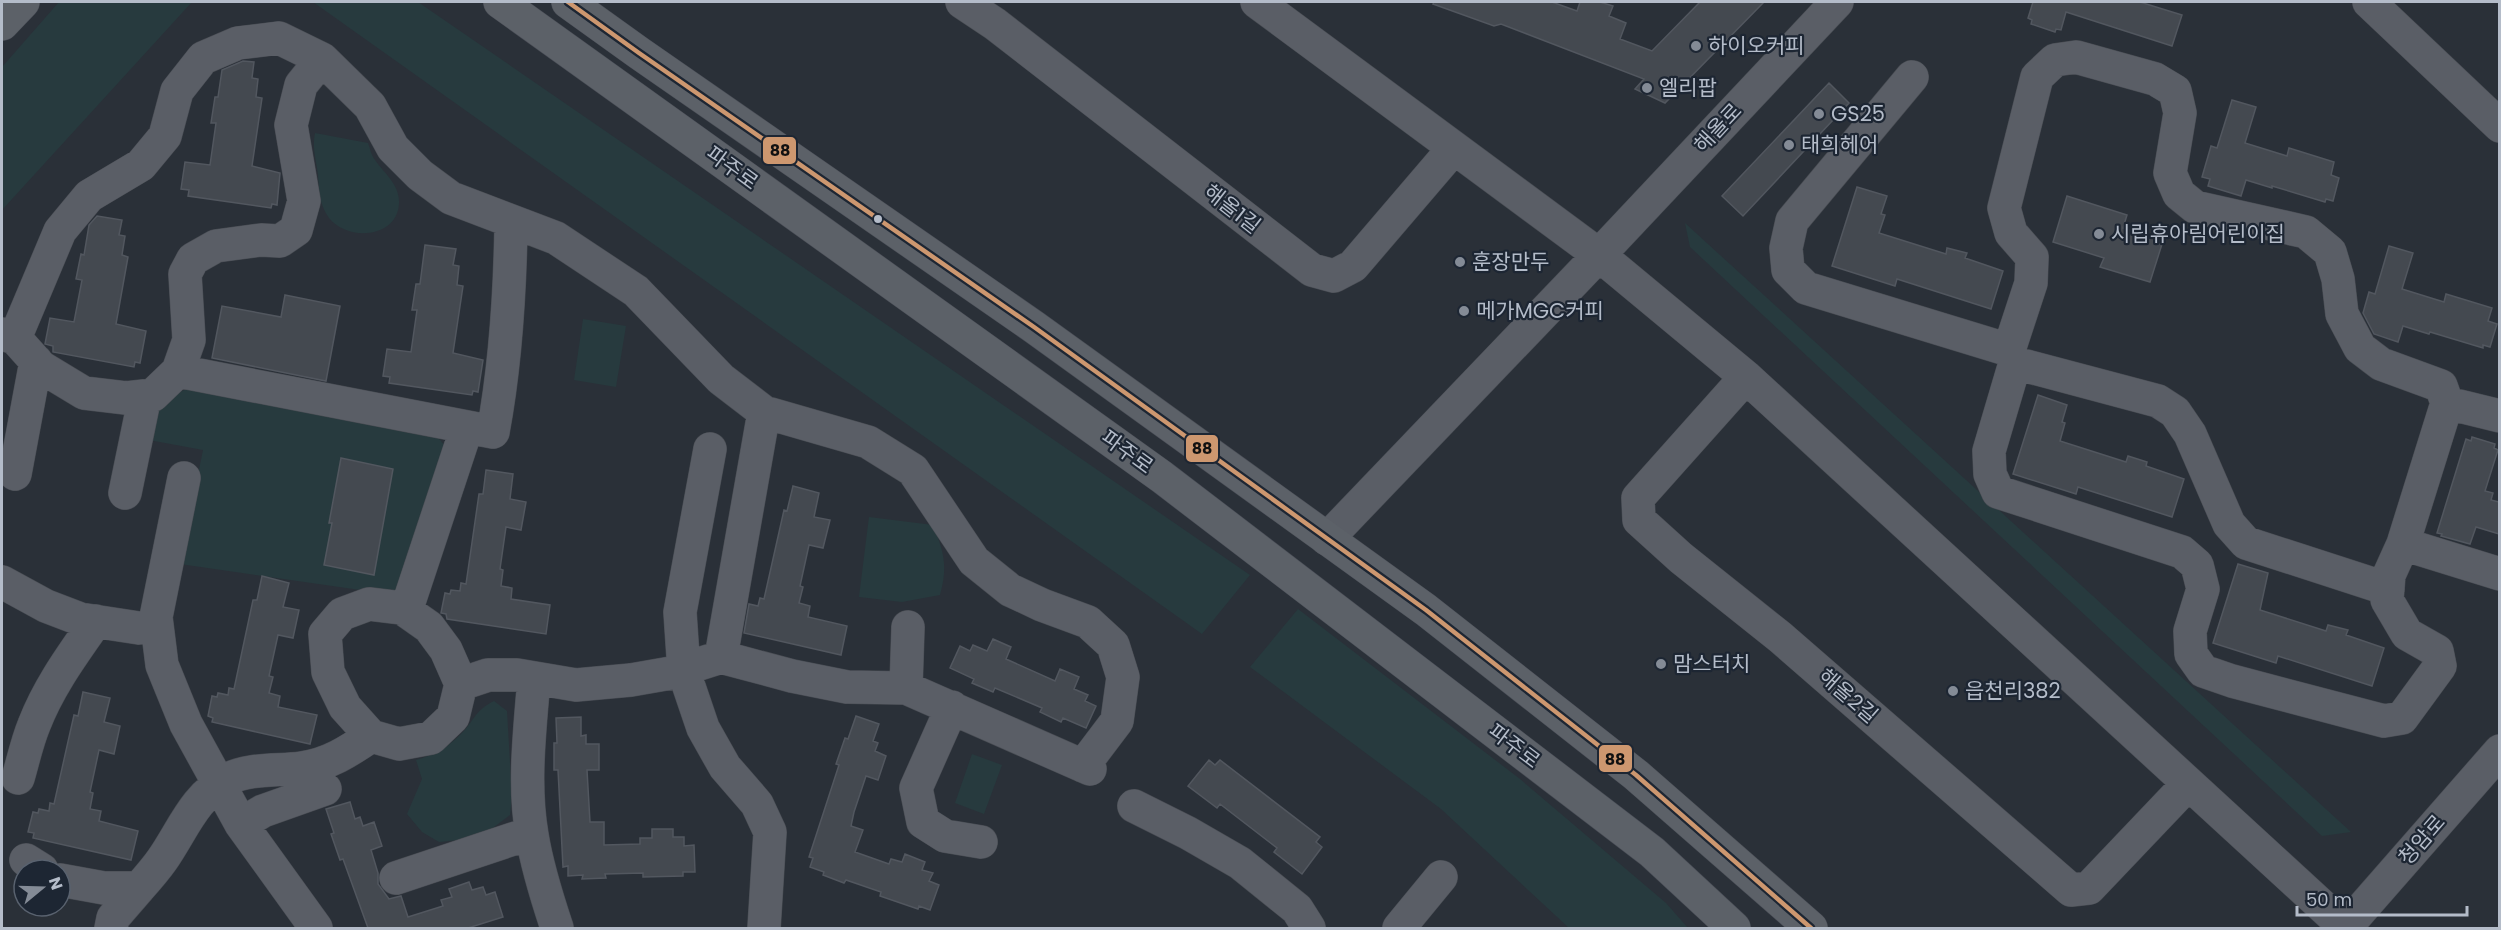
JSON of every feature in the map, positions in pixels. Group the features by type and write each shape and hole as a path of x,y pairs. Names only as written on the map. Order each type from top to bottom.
{"main road":[{"path":"2,24 23,2"},
{"name":"파주로","path":"500,2 1162,477 1652,852 1732,927"},
{"name":"파주로","path":"568,2 648,60 1034,327 1426,610 1636,775 1810,928"}],"street":[{"name":"해올1길","path":"962,2 1004,13 1312,270 1334,276 1353,267 1454,148"},
{"path":"1257,2 1599,255 1746,377 2346,928"},
{"name":"해올로","path":"1327,539 1837,2"},
{"path":"2369,2 2499,126"},
{"path":"15,474 18,344 60,231 89,196 141,165 165,136 177,91 202,58 238,43 279,39 322,59 370,106 393,148 420,175 451,198 511,223 556,238 636,291 721,379 764,412 868,442 913,470 974,561 1010,590 1088,622 1113,645 1123,677 1117,722 1086,768 906,688 847,687 792,676 721,657 631,680 576,685 534,678 489,675 461,684"},
{"path":"2076,57 2156,79 2175,92 2180,113 2170,173 2179,194 2195,207 2306,232 2330,252 2338,279 2342,314 2360,348 2381,364 2441,386 2447,403 2403,544 2389,574 2387,600 2407,634 2437,651 2440,666 2402,718 2384,721 2232,681 2204,671 2192,654 2190,631 2203,589 2197,565 2182,552 1998,492 1990,474 1989,451 2031,283 2032,257 2011,233 2004,208 2037,77 2055,60 2076,57"},
{"path":"18,344 41,367 84,393 126,399 153,395 178,371 189,340 186,274 193,259 216,246 261,240 280,242 296,230 304,201 291,125 301,85 322,59"},
{"path":"1912,77 1792,221 1786,248 1788,270 1806,288 2012,357 2158,401 2175,412 2190,434 2229,524 2246,543 2388,590"},
{"path":"178,371 493,432 503,378 510,301 511,223"},
{"name":"해올2길","path":"1746,377 1638,498 1639,520 1681,558 1780,637 2071,890 2089,888 2188,784"},
{"path":"125,493 145,396"},
{"path":"2447,403 2499,416"},
{"path":"721,657 764,412"},
{"path":"406,610 467,427"},
{"path":"710,449 680,612 684,668 703,728 725,767 757,804 770,832 764,928"},
{"path":"184,478 156,617 162,665 186,724 241,824 316,928"},
{"path":"2197,565 2238,534"},
{"path":"2403,544 2499,574"},
{"path":"2,582 46,606 80,619 139,628"},
{"path":"369,604 406,610 429,627 446,650 461,684 453,717 431,738 399,744 371,736 345,707 328,672 325,634 342,614 369,604"},
{"path":"18,778 33,725 60,672 96,621"},
{"path":"906,688 908,627"},
{"path":"534,678 528,762 531,833 541,881 557,928"},
{"path":"952,707 916,788 920,810 923,822 945,836 981,842"},
{"path":"111,928 113,918 162,859 204,795 232,777 261,771 302,768 338,758 371,736"},
{"name":"청암로","path":"2346,928 2499,752"},
{"path":"241,824 263,811 325,789"},
{"path":"1134,806 1240,863 1297,909 1309,928"},
{"path":"396,878 531,833"},
{"path":"1399,928 1441,877"},
{"path":"72,882 104,888 139,888"}],"green space":[{"path":"59,2 192,2 2,210 2,67"},
{"path":"313,2 418,2 1250,575 1202,634"},
{"path":"315,133 368,143 374,158 391,180 399,197 396,215 390,223 371,233 359,233 337,226 329,218 320,197 314,149"},
{"path":"1685,223 2351,832 2322,836 1690,247"},
{"path":"583,319 626,326 616,387 574,380"},
{"path":"190,387 436,435 445,446 403,586 388,594 180,564 203,450 149,440 157,404"},
{"path":"869,517 933,525 944,559 944,576 940,595 902,602 859,597"},
{"path":"1298,609 1520,779 1666,903 1688,928 1569,928 1441,809 1250,667"},
{"path":"494,701 507,711 512,797 510,815 490,830 468,839 439,842 422,832 407,814 422,779 416,760 451,743 466,729 478,712"},
{"path":"972,754 1002,765 984,814 955,803"}],"building":[{"path":"1434,2 1552,2 1577,11 1580,2 1600,2 1613,6 1609,16 1626,23 1620,39 1652,51 1700,2 1764,2 1665,103 1635,89 1644,79 1501,24 1494,26 1433,4"},
{"path":"2033,2 2140,2 2182,15 2172,46 2066,12 2061,30 2056,29 2055,32 2031,24 2032,20 2028,18"},
{"path":"243,61 254,62 252,78 258,79 256,97 262,98 252,166 280,173 277,205 272,204 271,208 188,196 189,190 181,189 185,162 210,165 216,123 211,123 222,70"},
{"path":"1829,83 1849,103 1743,216 1722,196"},
{"path":"2232,100 2256,107 2245,143 2287,156 2289,148 2334,162 2331,175 2339,178 2333,201 2326,199 2325,202 2246,180 2241,196 2208,186 2210,179 2202,177 2211,146 2217,148"},
{"path":"1857,187 1887,196 1881,214 1885,215 1879,233 1946,254 1947,248 1967,253 1965,258 2003,271 1991,309 1897,279 1895,286 1832,266"},
{"name":"시립휴아림어린이집","path":"2067,196 2127,215 2123,228 2163,241 2150,282 2100,267 2104,258 2053,242"},
{"path":"97,216 122,220 119,235 125,236 122,255 128,257 116,324 146,331 140,363 135,362 134,367 53,352 53,346 45,344 50,318 74,322 82,280 76,279 81,254 84,255 89,225"},
{"path":"425,245 456,249 453,265 459,266 457,285 463,286 453,353 483,360 478,392 473,391 472,395 389,383 390,377 383,376 387,349 411,352 417,310 412,310 416,284 420,284"},
{"path":"2389,246 2413,253 2402,289 2444,302 2446,294 2492,308 2488,321 2497,324 2490,347 2483,345 2483,348 2403,326 2398,342 2374,334 2363,313 2369,292 2375,294"},
{"path":"285,295 340,306 326,381 212,358 222,306 281,317"},
{"path":"2038,395 2067,405 2060,441 2126,462 2128,456 2147,462 2146,466 2184,479 2172,517 2078,487 2076,494 2013,474"},
{"path":"2472,437 2495,444 2494,448 2498,450 2485,491 2493,493 2491,500 2499,502 2499,534 2476,527 2470,544 2437,533 2466,439 2471,441"},
{"path":"341,458 393,469 374,575 324,565"},
{"path":"486,470 513,474 510,499 526,502 521,530 506,527 500,569 503,570 501,586 512,588 511,599 550,605 546,634 447,619 446,614 441,613 445,593 450,594 451,590 460,591 461,583 466,584 479,494 483,494"},
{"path":"793,486 819,493 814,517 830,520 823,548 809,545 800,586 803,587 799,603 810,606 808,617 847,626 841,655 744,633 749,604 758,606 760,598 764,599 784,510 787,511"},
{"path":"2238,564 2268,573 2260,610 2326,631 2328,625 2348,630 2346,635 2384,648 2372,686 2278,656 2276,663 2213,643"},
{"path":"262,576 289,583 283,607 299,610 293,638 278,635 269,676 273,677 269,693 280,696 278,707 317,715 310,744 212,722 213,718 208,716 212,696 217,697 218,693 228,695 229,688 234,689 253,600 257,600"},
{"path":"993,639 1011,647 1006,659 1055,681 1060,669 1079,677 1074,689 1088,695 1085,701 1096,706 1086,728 1063,718 1061,722 1040,712 1042,708 995,688 993,692 972,683 974,679 950,668 960,646 970,651 973,645 987,651"},
{"path":"83,692 110,698 104,722 120,726 114,754 99,750 90,792 93,793 90,809 101,811 99,821 138,831 131,860 33,838 34,833 28,832 33,812 38,813 39,809 49,811 50,803 54,804 74,715 78,716"},
{"path":"856,716 879,724 873,741 878,743 875,751 886,756 878,780 866,776 854,812 851,826 863,830 855,852 889,864 891,859 902,862 905,854 925,862 922,870 933,873 929,881 939,885 930,910 919,906 918,909 880,896 881,892 846,880 844,883 810,867 813,858 809,857 839,765 836,764"},
{"path":"581,717 581,736 586,735 586,744 599,744 599,770 587,770 590,822 604,822 604,845 640,844 640,838 652,838 652,829 673,829 673,837 684,837 684,846 694,845 695,872 683,872 683,876 643,877 643,873 605,874 606,878 582,879 583,875 568,876 568,866 563,867 558,770 554,770 554,743 557,743 556,718"},
{"path":"1209,760 1215,765 1220,760 1320,837 1316,842 1322,847 1302,874 1274,852 1277,848 1220,804 1217,808 1188,786"},
{"path":"350,802 355,819 360,817 363,826 374,822 382,846 371,850 378,873 378,884 389,899 401,896 408,917 443,906 441,900 452,897 449,889 469,882 472,890 483,887 486,895 495,892 503,917 468,928 368,928 343,859 340,860 326,809"}],"transit line":[{"name":"88","path":"568,2 1034,327 1426,610 1636,775 1811,928"}],"place":[{"name":"하이오커피","path":"1696,46"},
{"name":"엘리팝","path":"1647,88"},
{"name":"GS25","path":"1819,114"},
{"name":"태희헤어","path":"1789,145"},
{"name":"시립휴아림어린이집","path":"2099,234"},
{"name":"훈장만두","path":"1460,262"},
{"name":"메가MGC커피","path":"1464,311"},
{"name":"맘스터치","path":"1661,664"},
{"name":"읍천리382","path":"1953,691"}]}
